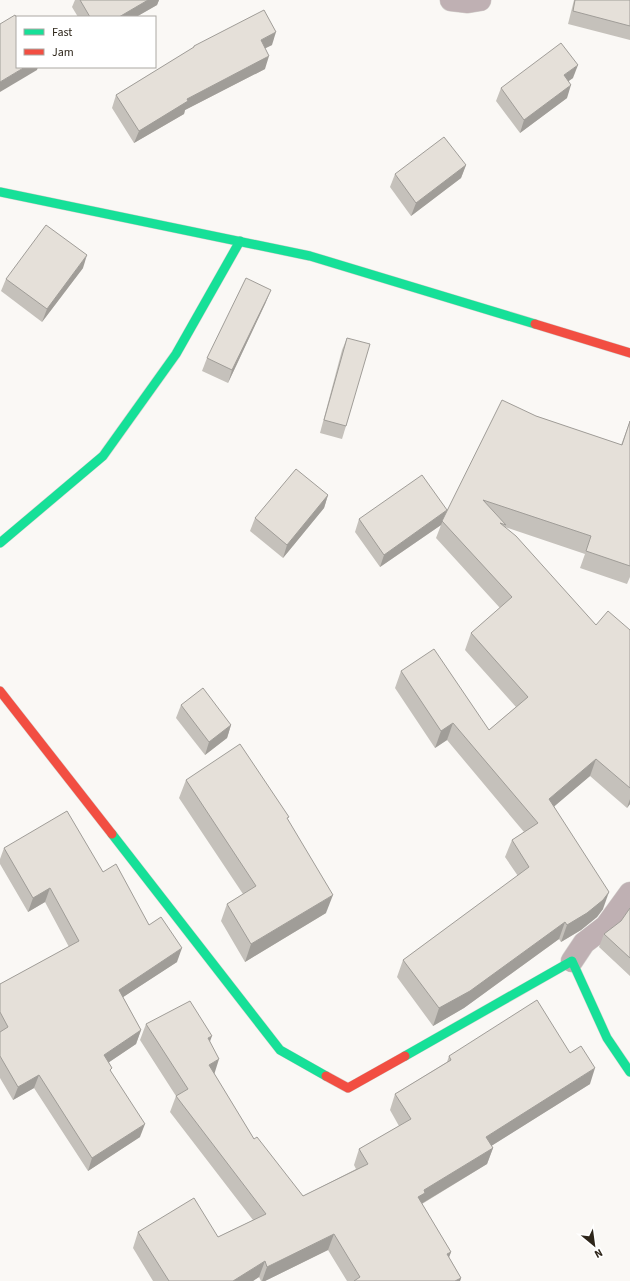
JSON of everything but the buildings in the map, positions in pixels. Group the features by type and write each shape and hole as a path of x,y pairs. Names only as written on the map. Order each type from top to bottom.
{"street":[{"path":"451,0 468,2 480,0"},
{"path":"0,192 310,256 630,353"},
{"path":"0,543 103,456 176,354 240,241"},
{"path":"0,692 280,1050 348,1088 572,961 584,943 606,926 630,893"},
{"path":"572,961 607,1038 630,1072"}],"traffic: fast":[{"path":"0,192 310,256 535,324"},
{"path":"0,543 103,456 176,354 240,241"},
{"path":"112,834 280,1050 326,1076"},
{"path":"405,1056 572,961 607,1038 630,1072"}],"traffic: jam":[{"path":"535,324 630,353"},
{"path":"0,691 112,834"},
{"path":"326,1076 348,1088 405,1056"}]}
